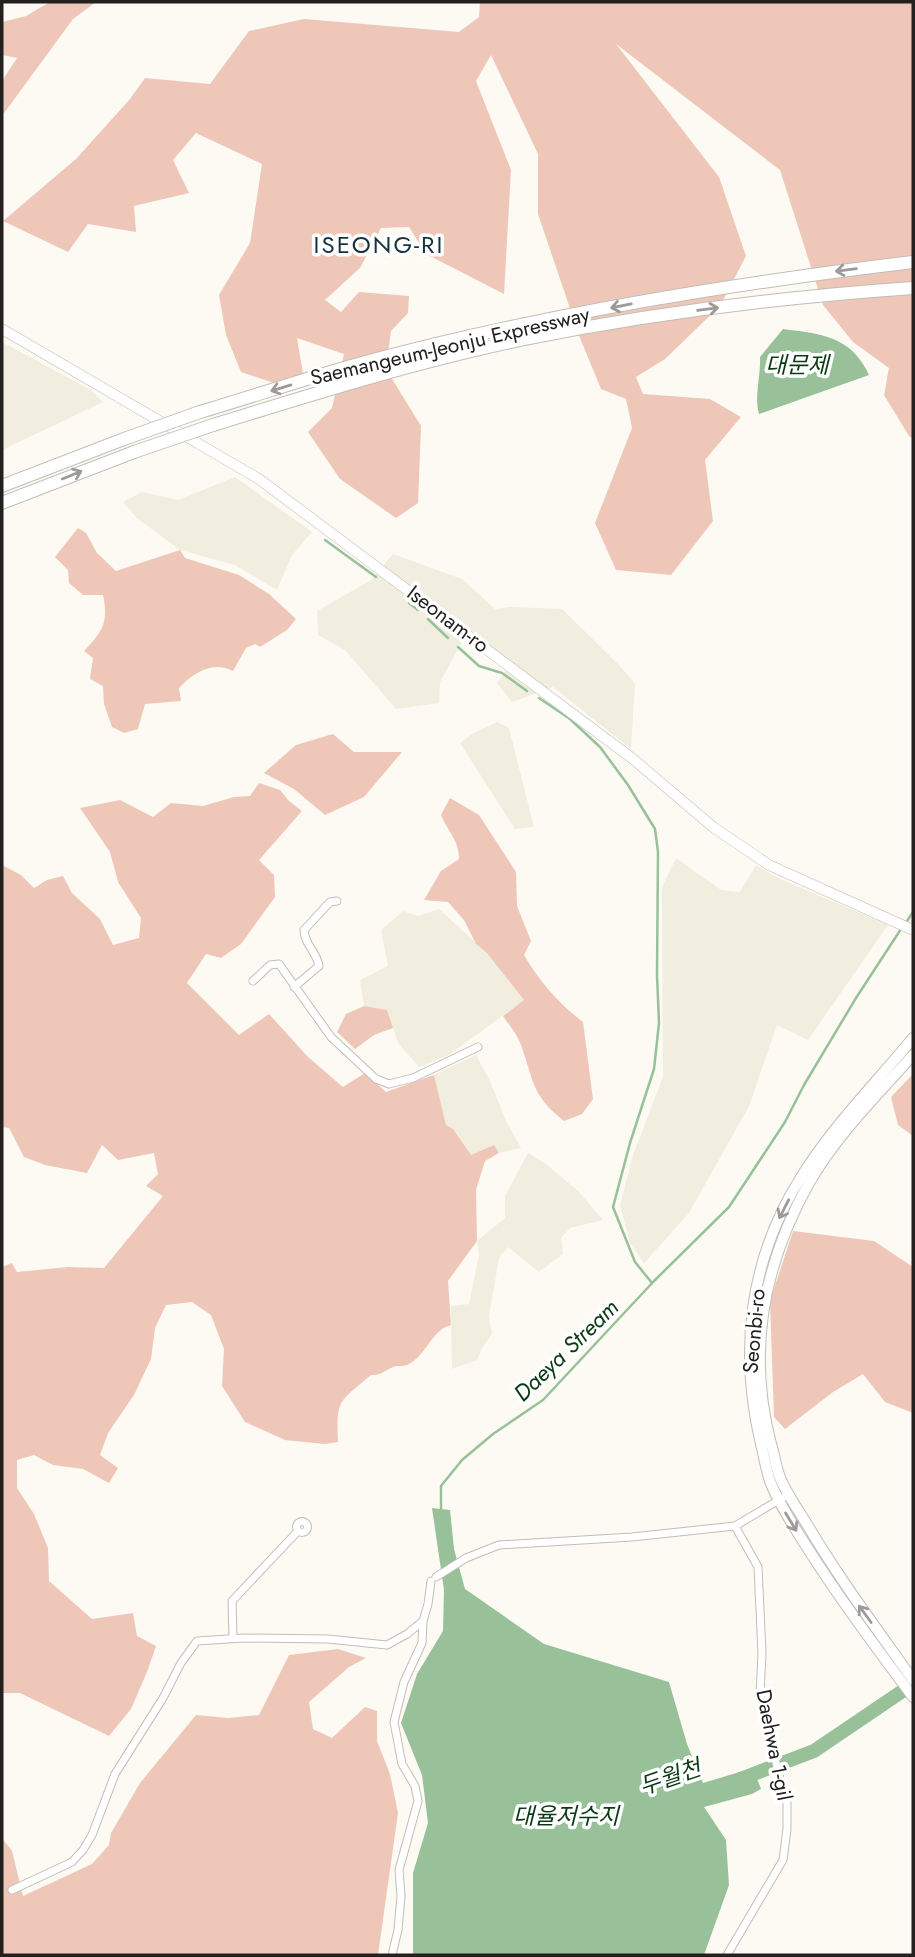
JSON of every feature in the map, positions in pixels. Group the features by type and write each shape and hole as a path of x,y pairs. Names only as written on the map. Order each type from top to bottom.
{"highway":[{"name":"Saemangeum-Jeonju Expressway","path":"2,486 200,412 362,363 505,329 645,301 835,271 913,262"},
{"name":"Saemangeum-Jeonju Expressway","path":"6,501 213,425 371,376 523,340 649,316 845,293 913,288"}],"main road":[{"name":"Iseonam-ro","path":"2,329 259,479 541,688 634,759 713,827 769,865 912,930"},
{"name":"Seonbi-ro","path":"901,1672 830,1584 778,1500 769,1480 752,1409 748,1362 752,1316 767,1249 780,1216 799,1179 823,1145 913,1038"},
{"name":"Seonbi-ro","path":"901,1672 838,1577 781,1480 768,1431 760,1385 760,1330 769,1278 786,1229 810,1182 833,1148 913,1055"},
{"path":"901,1672 913,1680"},
{"path":"901,1672 913,1697"}],"street":[{"path":"293,987 319,966 318,959 304,937 304,930 330,902 337,901"},
{"path":"253,981 270,965 279,964 331,1037 376,1079 389,1084 414,1078 478,1046"},
{"path":"392,1955 398,1930 401,1896 399,1870 418,1801 415,1786 402,1764 394,1722 404,1682 422,1643 423,1621 433,1579 466,1558 499,1545 632,1537 735,1526 789,1494"},
{"name":"Daehwa 1-gil","path":"727,1955 783,1860 787,1829 787,1800 760,1696 762,1653 758,1567 735,1526"},
{"path":"233,1638 232,1601 298,1531"},
{"path":"12,1889 72,1862 83,1850 92,1835 115,1774 163,1698 181,1662 197,1641 233,1638 328,1639 387,1646 423,1621"}],"shaded area":[{"path":"50,2 96,2 73,19 2,116 2,81 17,58 2,55 2,22 26,16"},
{"path":"480,2 913,2 913,439 884,395 889,368 853,342 823,305 780,170 616,44 719,177 746,256 720,306 665,359 636,377 643,394 710,399 741,417 705,460 713,521 671,575 616,570 595,523 632,428 626,399 601,389 580,338 538,214 538,154 491,55 476,81 511,170 504,294 426,254 409,227 381,228 360,268 325,300 341,312 359,292 409,296 408,313 391,331 386,369 421,426 418,503 396,518 340,479 308,432 332,408 344,354 297,338 304,380 277,384 241,372 226,335 219,295 250,243 262,164 196,133 173,160 189,193 134,206 136,232 88,224 68,252 3,221 76,159 130,99 145,78 210,84 249,31 304,19 459,32 479,17"},
{"path":"2,342 91,390 103,402 2,450"},
{"path":"235,477 312,532 292,555 277,590 235,565 180,550 137,518 123,502 142,492 178,500"},
{"path":"78,528 86,533 97,553 116,571 180,550 185,558 239,575 269,594 296,619 287,630 260,647 255,644 246,648 233,671 211,668 190,678 179,688 181,701 145,704 138,729 124,733 112,727 104,704 103,686 90,679 93,658 84,651 102,626 105,613 103,595 83,595 69,583 68,570 55,557"},
{"path":"393,554 462,579 495,609 562,609 635,684 631,749 553,687 512,702 497,683 507,669 463,640 440,682 439,703 396,709 345,650 318,635 317,611 371,580"},
{"path":"497,722 509,728 534,827 515,829 460,743"},
{"path":"333,734 354,752 402,752 364,797 325,815 294,789 264,773 296,745"},
{"path":"259,783 280,790 302,811 259,860 274,875 275,897 241,944 221,958 206,954 187,983 239,1035 269,1014 308,1057 343,1087 365,1073 386,1092 434,1075 446,1125 453,1129 471,1155 494,1145 499,1153 485,1161 476,1190 477,1241 448,1281 451,1325 438,1332 414,1361 371,1375 346,1397 339,1409 338,1442 325,1444 285,1440 245,1422 222,1386 224,1349 211,1315 192,1302 166,1305 155,1328 151,1359 134,1395 108,1433 100,1455 118,1468 109,1483 83,1469 53,1465 34,1455 17,1460 17,1488 34,1514 48,1548 49,1581 92,1619 133,1613 137,1636 156,1646 131,1709 109,1736 20,1693 2,1693 2,1267 12,1263 17,1272 68,1267 104,1268 163,1196 146,1186 158,1174 154,1153 118,1160 102,1145 87,1173 45,1165 24,1157 9,1128 2,1127 2,865 21,875 34,888 47,880 63,876 72,893 100,919 113,945 139,938 141,918 118,882 110,852 80,808 120,800 153,817 171,803 203,806 234,797 250,796"},
{"path":"450,798 479,815 516,872 517,906 531,941 524,955 550,992 583,1022 593,1099 582,1114 564,1121 539,1095 519,1041 503,1016 524,1000 487,953 476,944 464,920 448,902 424,900 441,871 459,859 455,841 441,815"},
{"path":"676,858 721,890 740,892 756,865 778,878 888,925 808,1040 777,1025 749,1106 689,1213 644,1263 630,1243 620,1205 633,1155 663,1077 662,887"},
{"path":"439,909 487,953 524,1000 449,1055 419,1067 398,1043 387,1010 364,1006 360,980 388,966 381,930 403,911 418,916"},
{"path":"364,1006 387,1010 393,1028 374,1035 355,1049 337,1032 346,1014"},
{"path":"476,1055 521,1148 499,1153 494,1145 471,1155 453,1129 446,1125 434,1075"},
{"path":"913,1074 913,1136 898,1125 891,1097"},
{"path":"528,1153 546,1164 578,1191 603,1220 570,1228 561,1238 563,1254 539,1272 508,1247 499,1258 489,1316 492,1334 477,1360 452,1369 451,1306 469,1304 479,1255 477,1241 505,1218 505,1196"},
{"path":"793,1231 874,1241 913,1267 913,1413 885,1402 863,1374 833,1392 785,1429 774,1417 770,1301"},
{"path":"338,1649 366,1658 349,1667 309,1702 313,1729 332,1738 365,1707 377,1711 377,1741 390,1774 398,1813 378,1955 2,1955 2,1838 12,1851 23,1896 92,1864 109,1845 111,1833 140,1783 196,1715 228,1718 259,1715 289,1655"}],"water":[{"name":"대문제","path":"783,329 834,339 853,352 869,375 759,414 757,400 760,357"},
{"name":"대율저수지","path":"432,1508 450,1510 454,1549 465,1589 544,1644 669,1682 687,1744 703,1783 753,1768 761,1789 704,1807 726,1840 729,1885 704,1955 413,1955 413,1873 428,1823 422,1775 401,1723 417,1674 443,1631 444,1590"}],"waterway":[{"path":"325,540 376,577"},
{"path":"409,603 418,610"},
{"path":"428,619 448,638"},
{"path":"458,647 479,666 502,673 527,691"},
{"path":"539,698 570,719 600,747 655,829 658,852 659,1023 654,1069 613,1207 635,1262 652,1283"},
{"name":"Daeya Stream","path":"905,924 913,912"},
{"name":"Daeya Stream","path":"441,1513 441,1486 462,1460 493,1434 543,1400 654,1281 729,1207 785,1122 856,998 901,929"},
{"name":"두월천","path":"738,1780 814,1751 913,1684"}],"district":[{"name":"ISEONG-RI","path":"379,244"}]}
